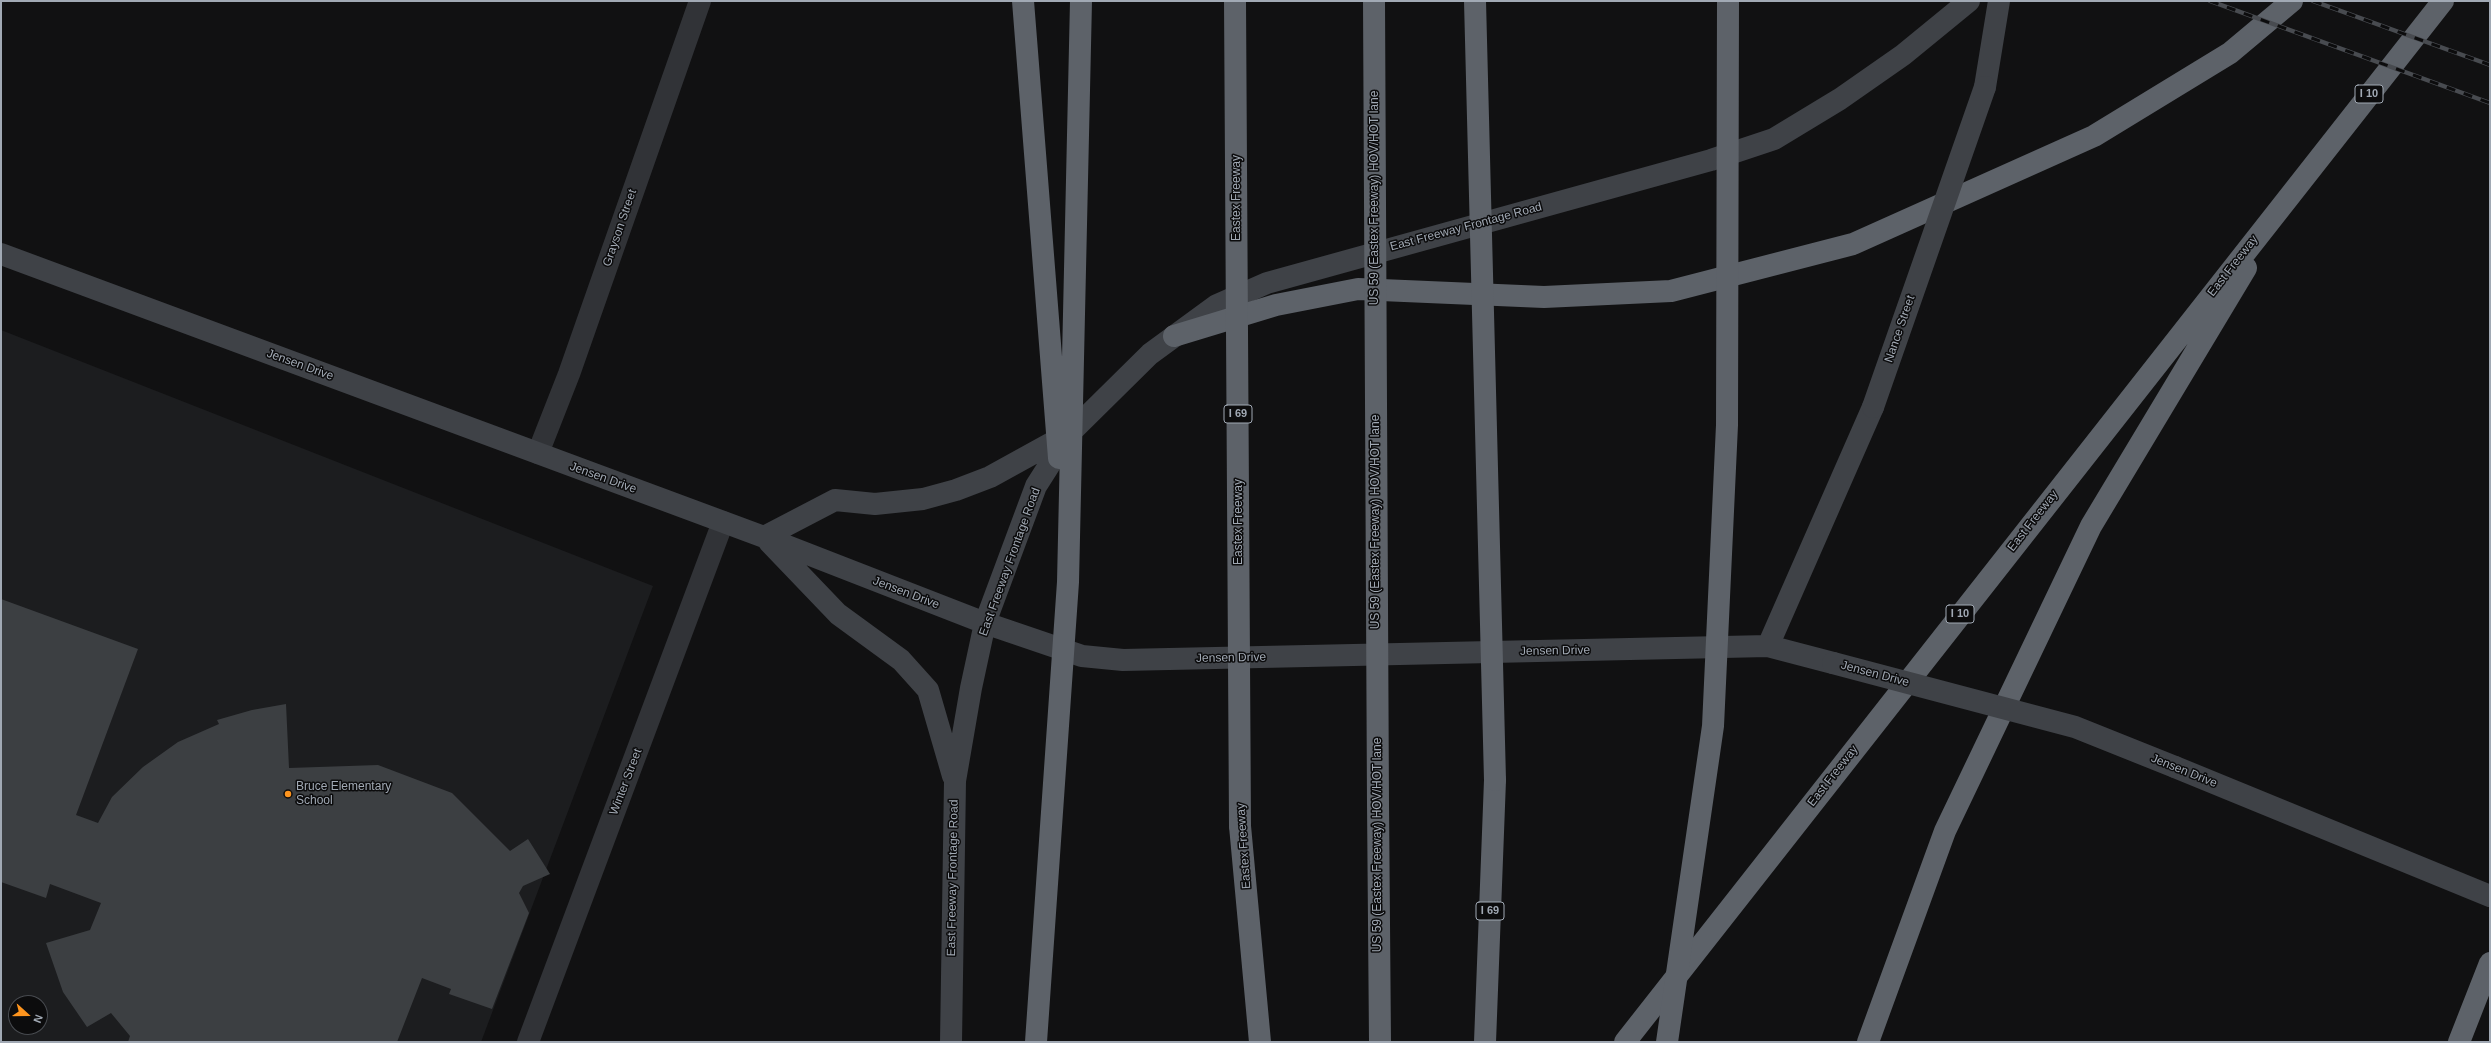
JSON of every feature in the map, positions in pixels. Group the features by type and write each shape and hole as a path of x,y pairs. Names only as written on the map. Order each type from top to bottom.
{"highway":[{"path":"1023,1 1068,582"},
{"path":"1036,1042 1068,582 1081,1"},
{"name":"Eastex Freeway","path":"1234,1 1240,826 1260,1042"},
{"name":"US 59 (Eastex Freeway) HOV/HOT lane","path":"1374,1 1380,1042"},
{"name":"I 69","path":"1475,1 1495,780 1485,1042"},
{"path":"1667,1042 1714,726 1727,425 1728,1"},
{"path":"1174,336 1276,305 1358,289 1544,297 1670,291 1853,244 2094,136 2230,53 2292,1"},
{"name":"East Freeway","path":"1625,1042 2295,186 2443,1"},
{"path":"1868,1042 1946,831 2091,526 2295,186"},
{"path":"2459,1042 2490,963"}],"main road":[{"name":"East Freeway Frontage Road","path":"951,1042 955,781 971,688 985,623 1036,486 1069,434 1150,354 1217,305 1267,283 1711,160 1774,139 1840,99 1903,55 1969,1"},
{"name":"Nance Street","path":"1768,646 1873,408 1985,87 1999,1"},
{"name":"Jensen Drive","path":"1,254 764,537 985,623 1082,656 1123,660 1768,646 2075,726 2490,896"},
{"path":"955,781 928,690 901,660 838,614 764,537 835,500 875,504 923,498 956,490 990,477 1069,434"}],"street":[{"name":"Grayson Street","path":"538,454 571,366 700,1"},
{"name":"Winter Street","path":"528,1042 723,522"}],"shaded area":[{"name":"Bruce Elementary School","path":"1,330 653,586 481,1042 1,1042"}],"building":[{"path":"1,599 138,649 76,815 98,823 112,797 143,767 178,742 219,724 217,720 252,710 286,704 289,768 378,765 452,793 510,851 528,839 550,874 523,886 519,893 529,913 492,1009 449,994 451,989 422,978 397,1042 128,1042 130,1036 111,1013 87,1027 63,992 46,943 90,930 101,903 50,884 46,898 1,882"}],"railway":[{"path":"2210,1 2490,103"},
{"path":"2313,1 2490,65"}],"place":[{"name":"Bruce Elementary School","path":"288,794"}]}
